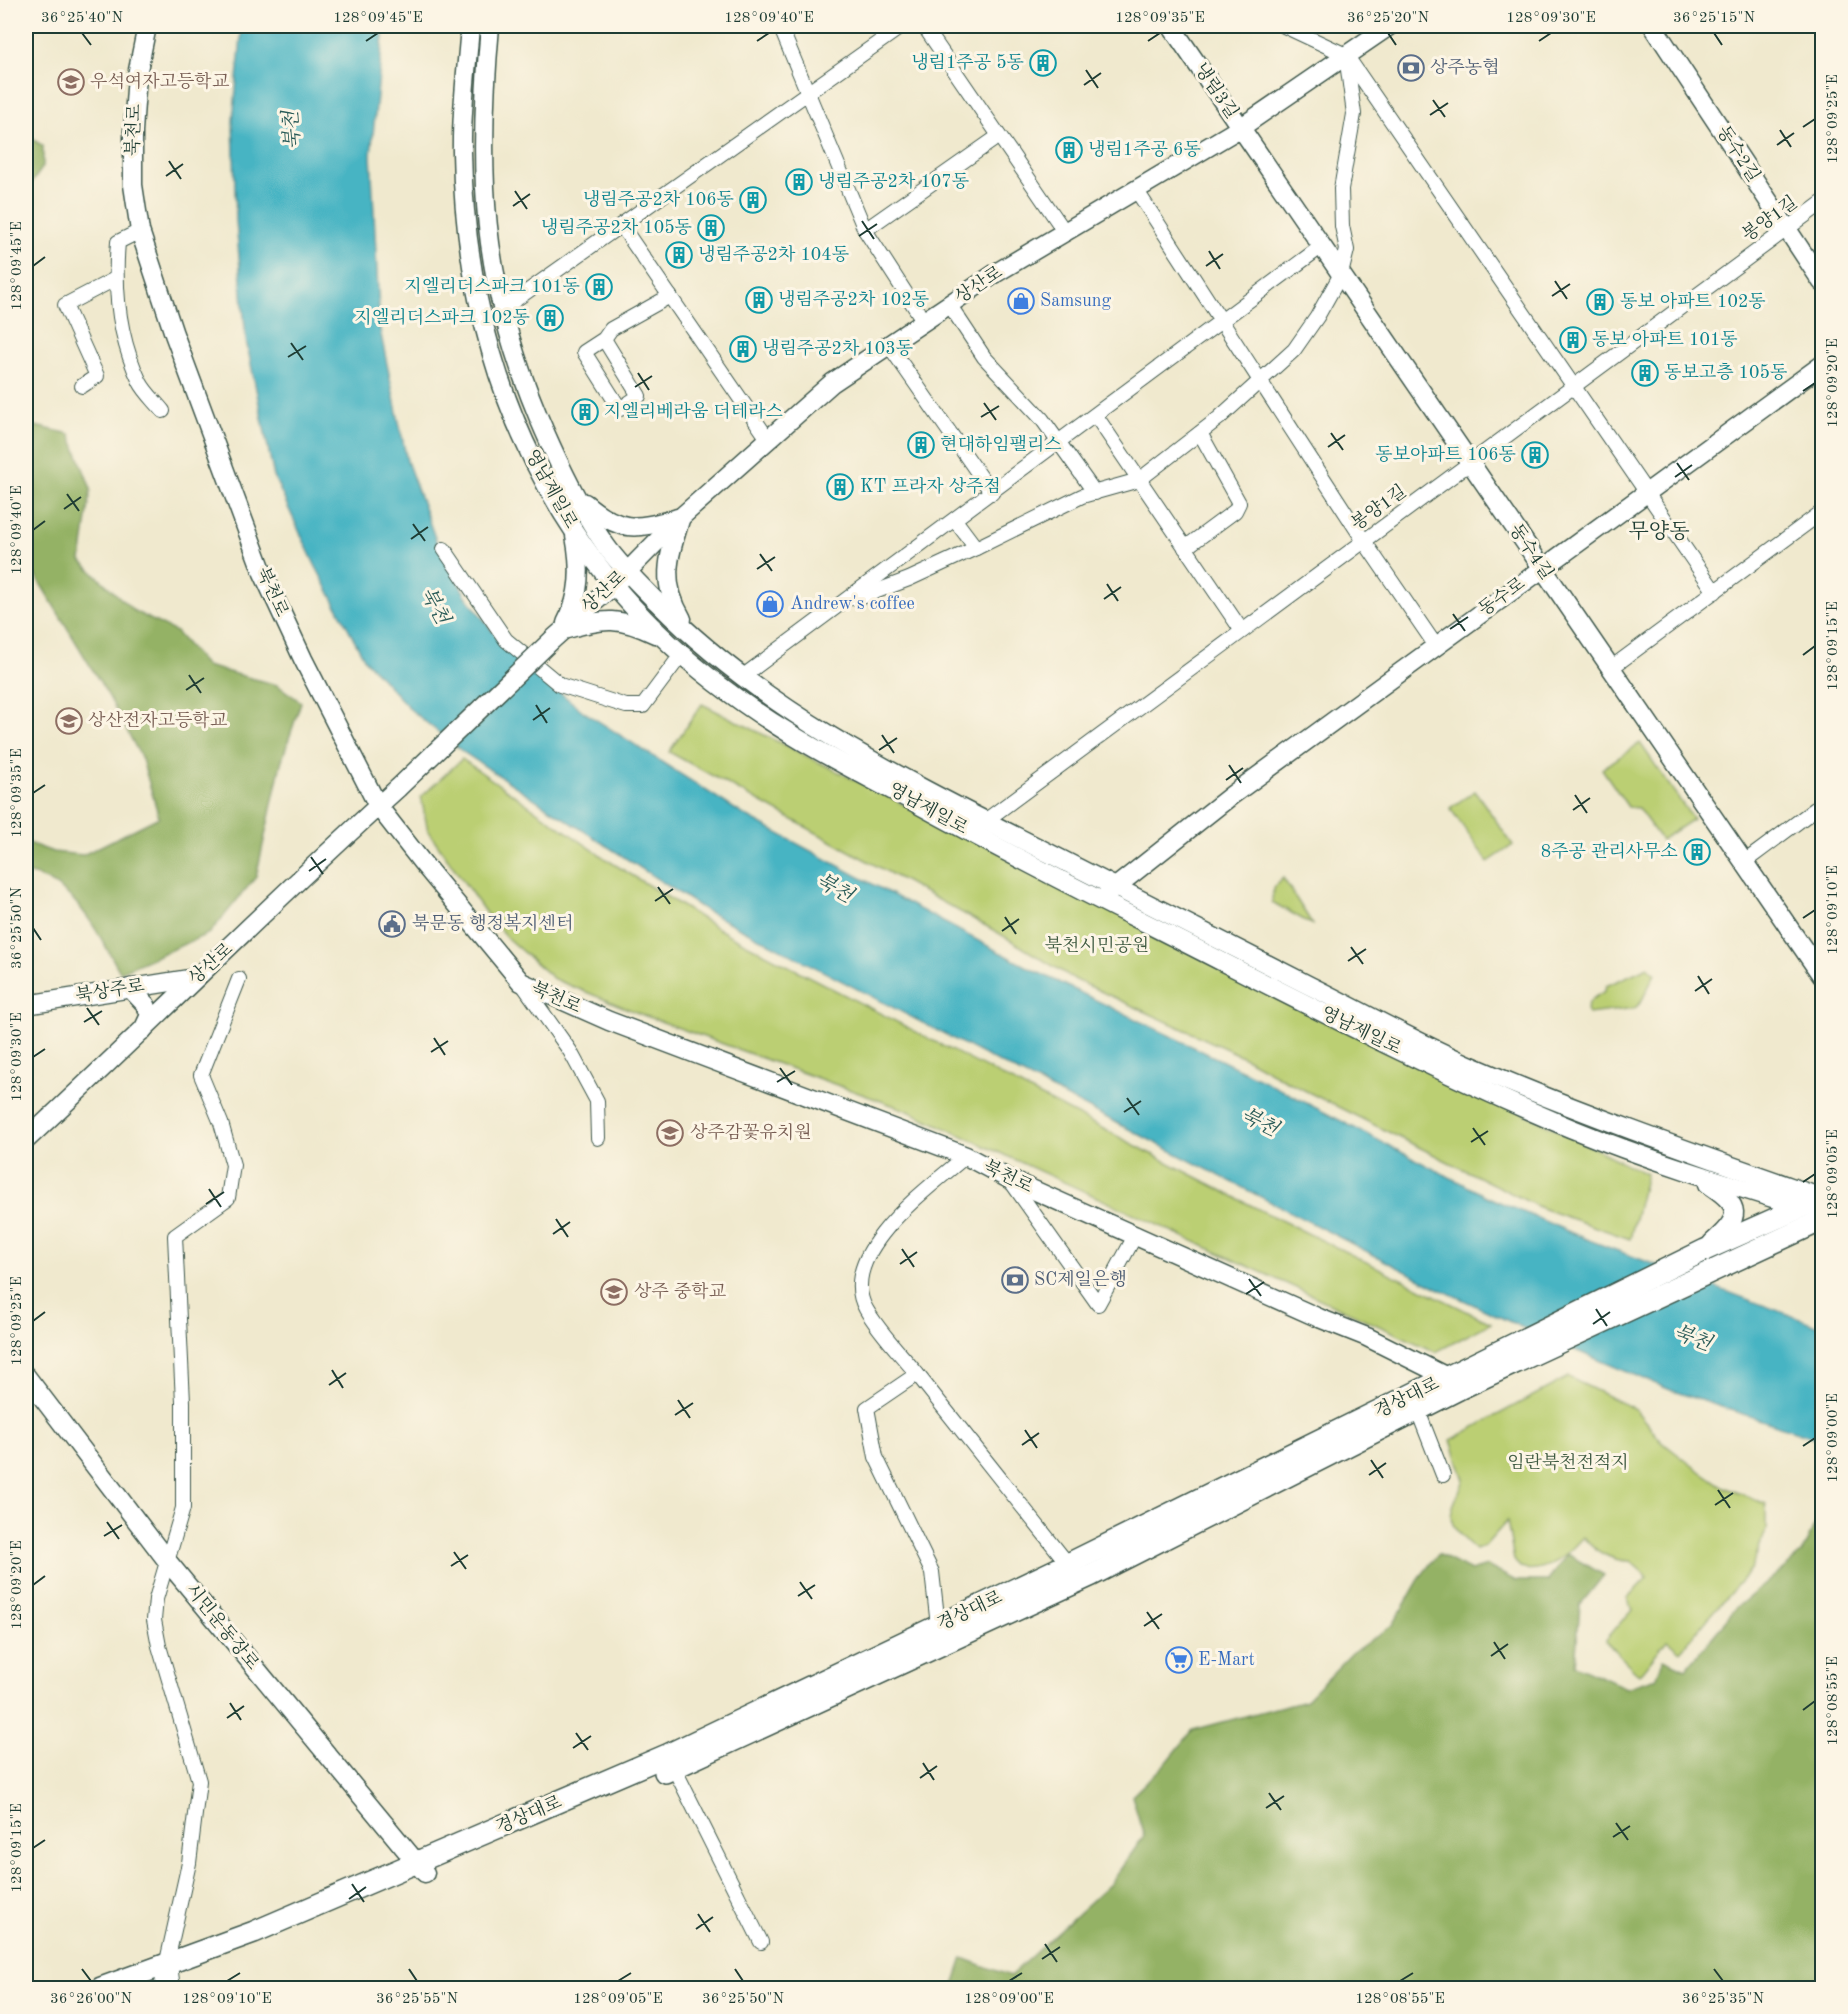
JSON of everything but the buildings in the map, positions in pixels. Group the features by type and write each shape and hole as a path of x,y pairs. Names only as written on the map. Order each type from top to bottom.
{"main road":[{"name":"경상대로","path":"101,1989 164,1980 671,1762 1092,1575 1418,1411 1482,1360 1705,1250 1822,1198"},
{"name":"영남제일로","path":"1802,1207 1822,1215"},
{"name":"경상대로","path":"671,1762 938,1626 1068,1564 1457,1382 1506,1367 1822,1220"}],"street":[{"name":"북천로","path":"147,26 137,75 133,131 133,185 140,231 174,334 262,573 378,806 420,861 521,982 620,1025 966,1156 1009,1179 1136,1234 1457,1382"},
{"name":"영남제일로","path":"470,26 462,147 464,217 479,316 503,390 530,454 575,533 621,578 696,642 803,719 985,820 1470,1066 1623,1128 1822,1198"},
{"name":"영남제일로","path":"490,26 482,139 485,206 493,271 501,310 517,364 556,458 574,494 605,544 621,578 665,639 681,655 722,688 795,737 1100,900 1465,1083 1627,1151 1802,1207"},
{"path":"780,26 865,230 923,320"},
{"path":"501,310 902,26"},
{"path":"924,26 1065,232"},
{"name":"냉림3길","path":"1171,26 1240,128"},
{"path":"1284,26 1346,55 1715,592"},
{"name":"상산로","path":"26,1140 557,635 621,578 680,518 832,383 923,320 1240,128 1389,26"},
{"name":"동수2길","path":"1653,26 1822,282"},
{"path":"838,606 909,579 1095,493 1139,480 1262,381 1294,350 1317,317 1341,274 1347,250 1342,226 1341,189 1354,114 1346,55"},
{"name":"동수4길","path":"1240,128 1822,976"},
{"path":"865,230 999,136"},
{"path":"1137,191 1364,541 1436,646"},
{"name":"봉양1길","path":"985,820 1822,203"},
{"path":"621,225 768,439"},
{"path":"140,231 118,242 115,279 125,344 141,384 163,411"},
{"path":"742,677 1323,246"},
{"path":"82,386 97,376 65,305 115,279"},
{"path":"604,339 639,396 620,409 584,352 604,339 611,329 670,296"},
{"path":"949,304 984,357 1042,419 1095,493"},
{"path":"888,344 992,493"},
{"name":"동수로","path":"1100,900 1232,795 1822,364"},
{"path":"1095,416 1242,631"},
{"path":"1185,548 1235,511 1239,502 1200,433"},
{"path":"574,494 602,517 621,525 639,528 680,518 668,560 668,592 696,642"},
{"path":"1611,668 1822,512"},
{"path":"955,520 976,548"},
{"path":"557,635 573,609 579,581 580,564 575,533"},
{"path":"444,549 506,640 560,685 626,706 643,706 681,655"},
{"path":"557,635 613,619 632,623 665,639"},
{"path":"1743,863 1822,804"},
{"name":"북상주로","path":"26,1005 195,978"},
{"path":"164,1980 189,1863 199,1781 159,1646 154,1620 156,1599 183,1508 183,1402 175,1236 228,1197 233,1165 221,1123 201,1076 239,979"},
{"path":"521,982 570,1051 597,1101 598,1138"},
{"path":"130,988 146,1005 150,1015 142,1032"},
{"path":"966,1156 907,1207 869,1250 858,1283 866,1308 1068,1564"},
{"path":"1689,1172 1728,1197 1734,1212 1731,1227 1705,1250"},
{"path":"1009,1179 1098,1304 1136,1234"},
{"path":"1776,1182 1822,1184"},
{"path":"917,1374 867,1408 876,1456 932,1572 938,1626"},
{"name":"시민운동장로","path":"26,1376 168,1562 420,1868"},
{"path":"1418,1411 1443,1475"},
{"path":"671,1762 761,1942"}],"green space":[{"path":"26,135 43,146 43,167 26,191"},
{"path":"26,424 70,434 91,489 81,561 134,611 176,632 206,666 277,685 301,702 281,763 256,877 210,933 120,972 93,926 72,898 43,878 26,873 26,842 53,852 83,855 159,817 142,759 108,695 26,560"},
{"name":"북천시민공원","path":"702,704 1646,1174 1630,1239 1541,1208 1294,1085 1240,1055 1076,980 997,932 669,752"},
{"path":"1640,743 1693,819 1661,840 1638,808 1628,807 1602,769"},
{"path":"462,759 609,861 727,934 1258,1209 1491,1323 1436,1352 906,1110 643,1015 554,979 508,939 485,912 428,831 421,797"},
{"path":"1475,791 1513,845 1488,862 1450,808"},
{"path":"1283,878 1313,925 1272,902 1273,889"},
{"path":"1648,967 1655,974 1641,1002 1635,1008 1588,1014 1589,1003 1605,991 1606,986"},
{"name":"임란북천전적지","path":"1568,1377 1635,1409 1662,1442 1690,1464 1722,1486 1766,1504 1766,1530 1751,1569 1680,1651 1667,1640 1639,1675 1605,1641 1632,1609 1627,1598 1648,1577 1630,1561 1604,1554 1592,1547 1583,1537 1563,1557 1547,1566 1538,1569 1520,1568 1514,1560 1507,1521 1485,1546 1476,1550 1457,1531 1451,1517 1464,1480 1451,1440"},
{"path":"1822,1510 1822,1988 953,1988 963,1958 1010,1976 1110,1884 1144,1836 1132,1796 1168,1761 1193,1730 1306,1700 1352,1653 1393,1625 1421,1576 1438,1554 1471,1571 1487,1566 1516,1581 1548,1581 1567,1554 1604,1575 1580,1605 1575,1665 1626,1688 1656,1678 1664,1659 1686,1669 1736,1608 1801,1554"}],"water":[{"name":"북천","path":"242,26 384,26 371,155 380,330 407,461 438,546 466,596 505,648 584,712 744,815 1027,967 1260,1079 1488,1197 1586,1239 1822,1327 1822,1440 1673,1391 1534,1333 1438,1288 1000,1063 705,910 463,752 411,710 365,660 315,565 274,477 246,340 236,221 233,121"}],"place":[{"name":"냉림1주공 5동","path":"1043,63"},
{"name":"상주농협","path":"1411,68"},
{"name":"우석여자고등학교","path":"71,82"},
{"name":"냉림1주공 6동","path":"1069,150"},
{"name":"냉림주공2차 107동","path":"799,182"},
{"name":"냉림주공2차 106동","path":"753,200"},
{"name":"냉림주공2차 105동","path":"711,228"},
{"name":"냉림주공2차 104동","path":"679,255"},
{"name":"지엘리더스파크 101동","path":"599,287"},
{"name":"냉림주공2차 102동","path":"759,300"},
{"name":"Samsung","path":"1021,301"},
{"name":"동보 아파트 102동","path":"1600,302"},
{"name":"지엘리더스파크 102동","path":"550,318"},
{"name":"동보 아파트 101동","path":"1573,340"},
{"name":"냉림주공2차 103동","path":"743,349"},
{"name":"동보고층 105동","path":"1645,373"},
{"name":"지엘리베라움 더테라스","path":"585,412"},
{"name":"현대하임팰리스","path":"921,445"},
{"name":"동보아파트 106동","path":"1535,455"},
{"name":"KT 프라자 상주점","path":"840,487"},
{"name":"Andrew's coffee","path":"770,604"},
{"name":"상산전자고등학교","path":"69,721"},
{"name":"8주공 관리사무소","path":"1697,852"},
{"name":"북문동 행정복지센터","path":"392,924"},
{"name":"상주감꽃유치원","path":"670,1133"},
{"name":"SC제일은행","path":"1015,1280"},
{"name":"상주 중학교","path":"614,1292"},
{"name":"E-Mart","path":"1179,1660"}],"district":[{"name":"무양동","path":"1659,532"}]}
